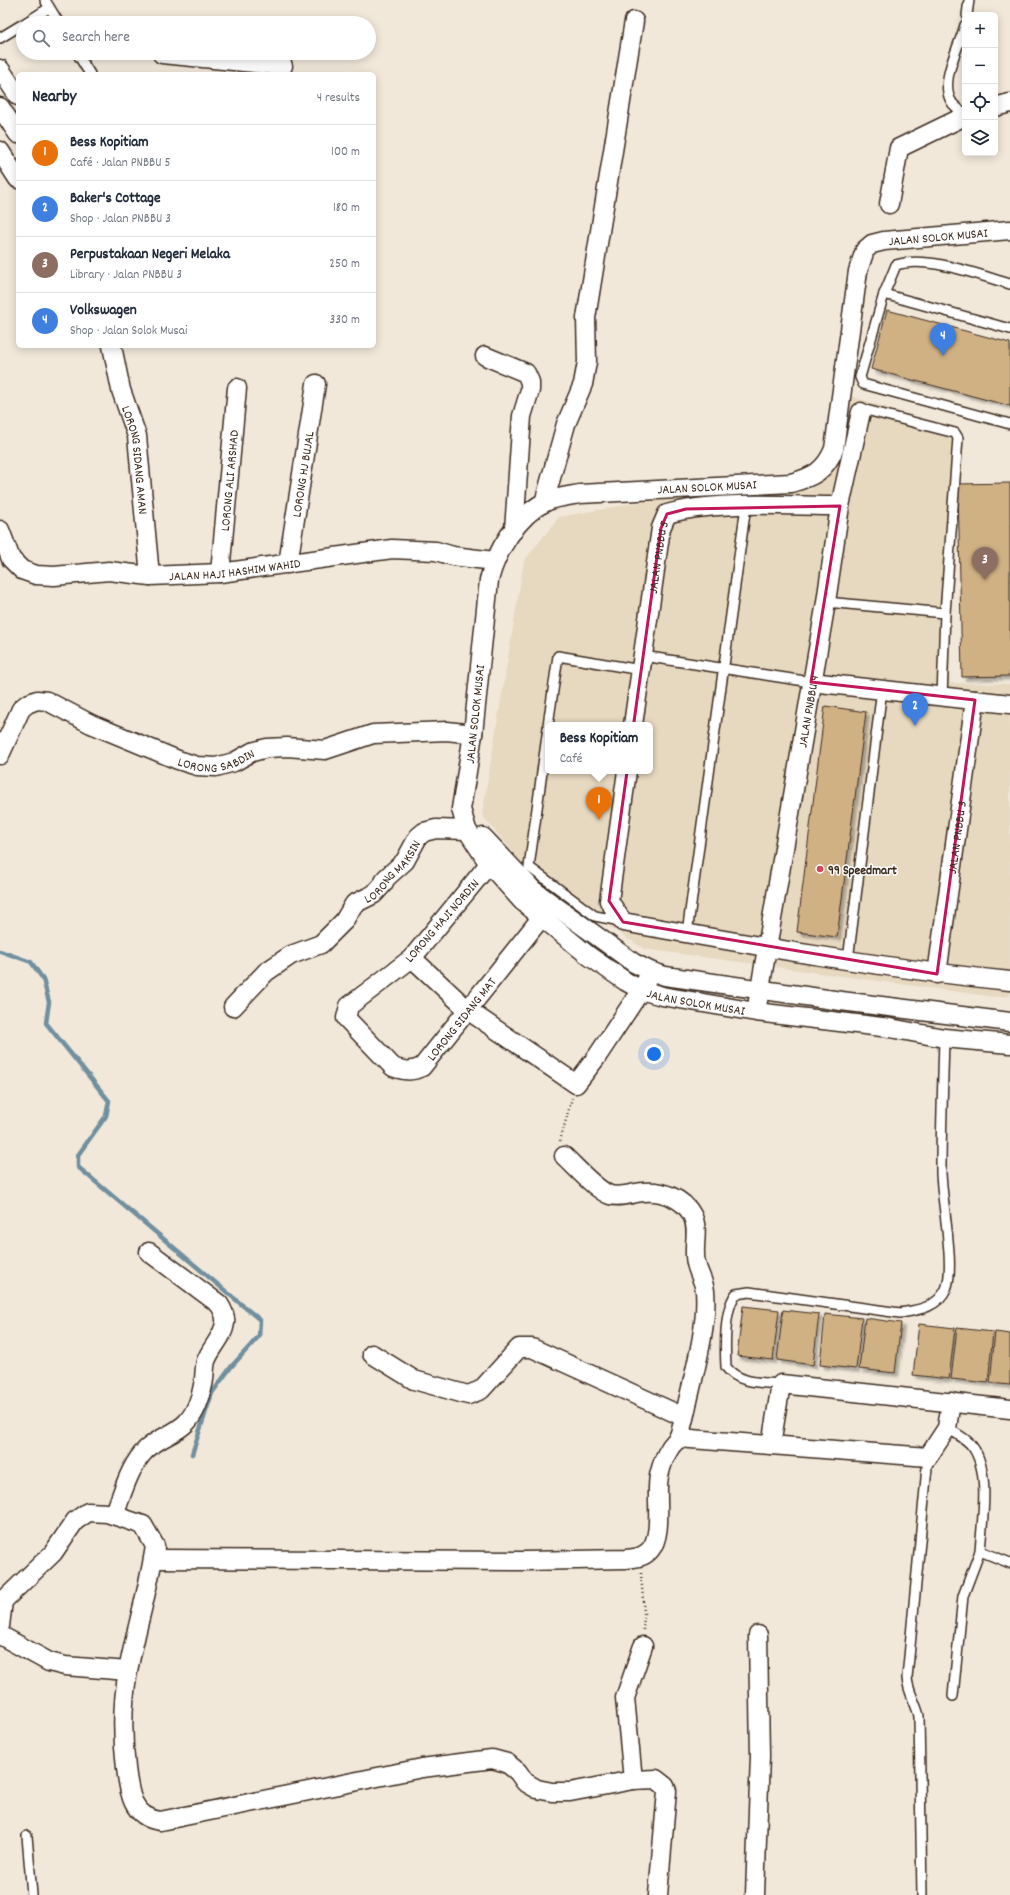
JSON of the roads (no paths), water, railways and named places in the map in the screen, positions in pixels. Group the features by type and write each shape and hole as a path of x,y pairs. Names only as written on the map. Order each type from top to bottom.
{"street":[{"path":"544,503 566,424 583,384 587,362 586,318 634,22"},
{"path":"235,60 283,64"},
{"path":"0,69 16,93"},
{"path":"998,106 1010,103"},
{"path":"0,107 16,131"},
{"path":"890,204 899,148 962,117"},
{"path":"0,151 16,177"},
{"name":"JALAN SOLOK MUSAI","path":"1010,230 892,240 872,244 865,250 858,271 834,450 829,462 819,472 806,479 791,483 580,494 558,497 544,503 528,515 514,530 494,561 485,604 473,734 462,809 467,830 489,864 522,901 589,956 625,981 641,990 662,996 756,1012 890,1028 944,1038 1010,1044"},
{"name":"LORONG SIDANG AMAN","path":"112,348 122,390 137,436 150,576"},
{"path":"485,356 526,373 530,382 530,390 522,416 514,530"},
{"name":"LORONG HJ BUJAL","path":"288,564 316,384"},
{"name":"LORONG ALI ARSHAD","path":"220,573 237,388"},
{"name":"JALAN PNBBU 4","path":"756,1012 811,682 826,602 840,506 861,412"},
{"name":"JALAN PNBBU 5","path":"633,722 660,528 667,514 686,509 746,506 840,506"},
{"name":"JALAN HAJI HASHIM WAHID","path":"0,530 11,559 22,570 36,575 54,576 108,571 150,576 220,573 392,549 436,551 453,556 494,561"},
{"path":"811,682 1010,704"},
{"name":"LORONG SABDIN","path":"0,756 21,710 27,704 37,700 47,701 91,724 197,766 216,767 234,762 252,752 267,748 287,747 325,750 373,734 447,731 473,734"},
{"name":"JALAN PNBBU 3","path":"937,974 975,700"},
{"path":"627,774 609,901 623,922 766,947 937,974 1010,981"},
{"name":"JALAN SOLOK MUSAI","path":"462,809 473,826 533,890 634,963 650,972 665,976 1010,1022"},
{"name":"LORONG MAKSIN","path":"233,1007 266,972 291,955 321,944 344,921 354,904 374,894 386,878 405,861 418,837 424,832 436,829 467,830"},
{"name":"LORONG HAJI NORDIN","path":"352,1002 412,958 489,864"},
{"name":"LORONG SIDANG MAT","path":"352,1002 347,1010 346,1018 393,1067 404,1071 413,1071 422,1067 541,918"},
{"path":"412,958 469,1010 576,1084 596,1058 641,990 650,972"},
{"path":"153,1559 526,1561 625,1559 640,1557 650,1550 655,1541 657,1529 658,1478 662,1462 678,1438 684,1416 696,1366 706,1302 703,1280 696,1262 695,1246 697,1230 693,1216 685,1206 674,1198 660,1192 644,1192 621,1196 603,1192 564,1156"},
{"path":"114,1515 132,1470 142,1454 159,1439 174,1432 186,1423 197,1406 203,1386 206,1362 211,1351 220,1338 226,1321 223,1310 219,1304 149,1252"},
{"path":"372,1354 414,1380 468,1396 481,1390 519,1348 532,1348 684,1416"},
{"path":"771,1445 781,1384 1010,1409"},
{"path":"678,1438 928,1457 947,1428 951,1402"},
{"path":"0,1626 1,1600 53,1553 75,1521 88,1512 97,1511 143,1525 155,1546 128,1671 123,1728 127,1781 131,1798 139,1812 149,1819 160,1821 422,1768 492,1759 507,1763 518,1772 525,1782 537,1789 552,1792 570,1792 633,1780 656,1779 667,1791 658,1895"},
{"path":"0,1635 49,1662 65,1666 128,1671"},
{"path":"756,1895 760,1756 758,1635"},
{"path":"633,1780 624,1698 643,1646"}],"lane":[{"path":"967,12 969,0"},
{"path":"32,16 47,4 55,16"},
{"path":"0,38 16,28"},
{"path":"962,37 950,67 948,86 952,103 962,113"},
{"path":"81,60 89,72"},
{"path":"1010,284 942,266 907,261 896,264 884,294 860,377 863,384 1010,424"},
{"path":"884,294 1010,329"},
{"path":"861,412 866,410 955,433 958,438 945,613 942,697"},
{"path":"687,933 746,506"},
{"path":"826,602 945,613"},
{"path":"548,722 558,656 724,668 811,682"},
{"path":"848,960 882,689"},
{"path":"545,750 529,867 595,916 623,922"},
{"path":"781,1384 743,1380 730,1373 726,1367 725,1350 730,1305 736,1294 749,1292 900,1313 923,1309 937,1302 946,1289 950,1271 941,1173 944,1038"},
{"path":"947,1428 971,1445 978,1455 982,1470 983,1486 980,1551 963,1596 953,1696"},
{"path":"922,1895 919,1716 917,1706 908,1686 907,1678 928,1457"},
{"path":"980,1551 1010,1563"},
{"path":"27,1836 32,1895"}],"waterway":[{"path":"0,951 31,962 43,979 49,1002 46,1023 109,1101 106,1116 78,1155 78,1167 260,1320 259,1336 231,1367 212,1393 192,1454"}],"place":[{"name":"Volkswagen","path":"943,356"},
{"name":"Perpustakaan Negeri Melaka","path":"985,580"},
{"name":"Baker's Cottage","path":"915,726"},
{"name":"Bess Kopitiam","path":"599,820"},
{"name":"99 Speedmart","path":"820,869"}]}
